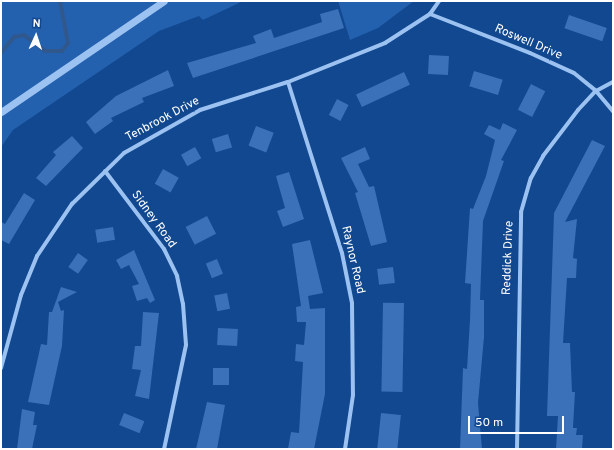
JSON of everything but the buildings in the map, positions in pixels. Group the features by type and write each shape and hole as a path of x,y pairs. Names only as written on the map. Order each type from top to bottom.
{"street":[{"path":"1,112 164,1"},
{"name":"Tenbrook Drive","path":"1,368 21,295 37,256 72,204 105,171 142,140 200,110 288,82 385,42 430,14 439,1"},
{"name":"Roswell Drive","path":"430,14 574,73 596,91 613,110"},
{"name":"Raynor Road","path":"288,82 342,252 352,303 353,395 345,449"},
{"path":"596,91 613,82"},
{"name":"Reddick Drive","path":"517,449 520,212 531,178 543,156 557,134 596,91"},
{"name":"Sidney Road","path":"105,171 164,249 177,276 183,304 186,345 164,449"}],"shaded area":[{"path":"1,1 243,1 203,20 199,16 159,31 13,130 1,147"},
{"path":"338,1 414,1 378,28 350,40"}],"waterway":[{"path":"1,53 14,37 24,35 45,51 62,51 68,43 60,1"}]}
